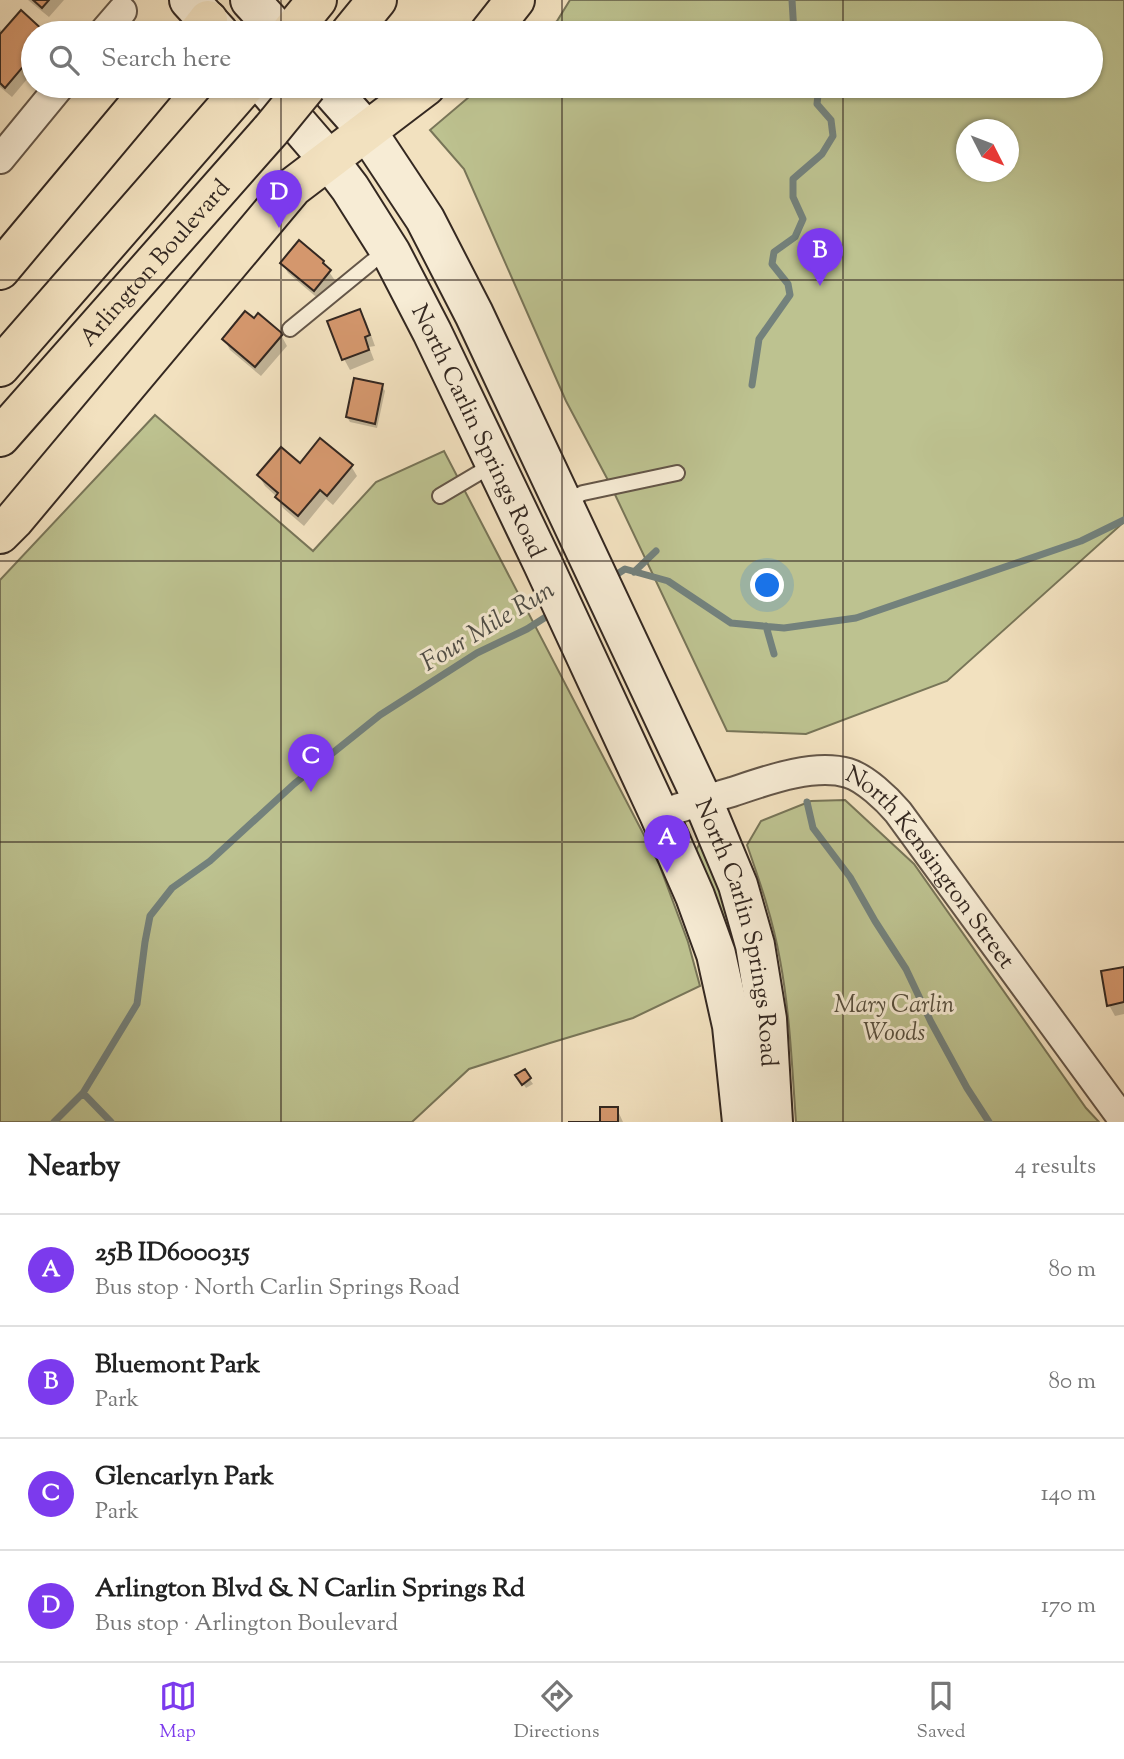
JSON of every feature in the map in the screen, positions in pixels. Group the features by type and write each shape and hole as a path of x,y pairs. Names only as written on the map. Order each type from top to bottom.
{"highway":[{"path":"360,21 377,0"},
{"path":"498,21 514,0"},
{"path":"0,270 144,98"},
{"name":"Arlington Boulevard","path":"0,367 241,98"},
{"name":"Arlington Boulevard","path":"0,437 297,98"},
{"path":"0,534 293,187 410,98"}],"main road":[{"path":"250,0 298,20"},
{"name":"North Carlin Springs Road","path":"261,98 328,159 391,253 432,332 543,564 659,814 695,896 716,954 732,1026 742,1122"},
{"name":"North Carlin Springs Road","path":"338,98 366,130 425,219 474,314 703,801 738,885 755,945 767,1020 773,1122"}],"street":[{"path":"113,21 122,11"},
{"path":"1,154 50,98"},
{"name":"North Kensington Street","path":"659,814 772,778 801,773 849,773 882,794 1124,1121"}],"lane":[{"path":"290,328 373,261 391,253"},
{"path":"440,496 495,463"},
{"path":"563,502 583,493 677,473"}],"green space":[{"path":"570,0 1124,0 1124,522 947,681 806,734 727,731 610,484 566,401 464,169 430,130 468,98 1103,98 1103,21 557,21"},
{"path":"155,415 313,551 376,482 444,451 659,864 688,942 700,986 633,1018 469,1069 412,1122 0,1122 0,580"},
{"name":"Mary Carlin Woods","path":"845,800 914,864 1086,1108 1099,1122 796,1122 780,960 770,916 747,845 761,821 811,801"},
{"path":"699,845 710,848 732,909 757,1047 693,855"}],"building":[{"path":"33,0 49,0 42,8"},
{"path":"21,10 33,21 21,21 21,69 5,88 0,83 0,34"},
{"path":"299,240 331,270 314,291 280,263"},
{"path":"360,309 370,335 365,337 369,350 342,360 327,321"},
{"path":"245,311 254,318 258,313 283,334 255,367 222,339"},
{"path":"354,378 383,384 375,424 346,417"},
{"path":"320,438 353,465 327,496 320,490 298,516 275,497 278,493 257,475 281,447 300,463"},
{"path":"1124,967 1124,1002 1107,1006 1101,971"},
{"path":"525,1069 531,1078 522,1085 515,1075"},
{"path":"600,1107 618,1107 618,1122 600,1122"}],"waterway":[{"path":"792,0 793,21"},
{"path":"752,385 759,339 790,295 788,284 772,264 774,252 795,237 803,219 793,197 793,179 822,154 833,136 831,120 817,104 818,98"},
{"name":"Four Mile Run","path":"611,578 625,569 668,581 731,623 784,628 856,618 1081,541 1124,520"},
{"path":"634,572 656,551"},
{"name":"Four Mile Run","path":"54,1122 83,1093 137,1004 150,916 172,888 210,861 294,784 380,715 477,653 527,629 552,613"},
{"path":"766,626 774,654"},
{"path":"807,802 813,828 850,877 906,969 931,1022 989,1122"},
{"path":"83,1093 111,1122"}],"place":[{"name":"Arlington Blvd & N Carlin Springs Rd","path":"279,228"},
{"name":"Bluemont Park","path":"820,286"},
{"name":"Glencarlyn Park","path":"311,792"},
{"name":"25B ID6000315","path":"667,873"}]}
